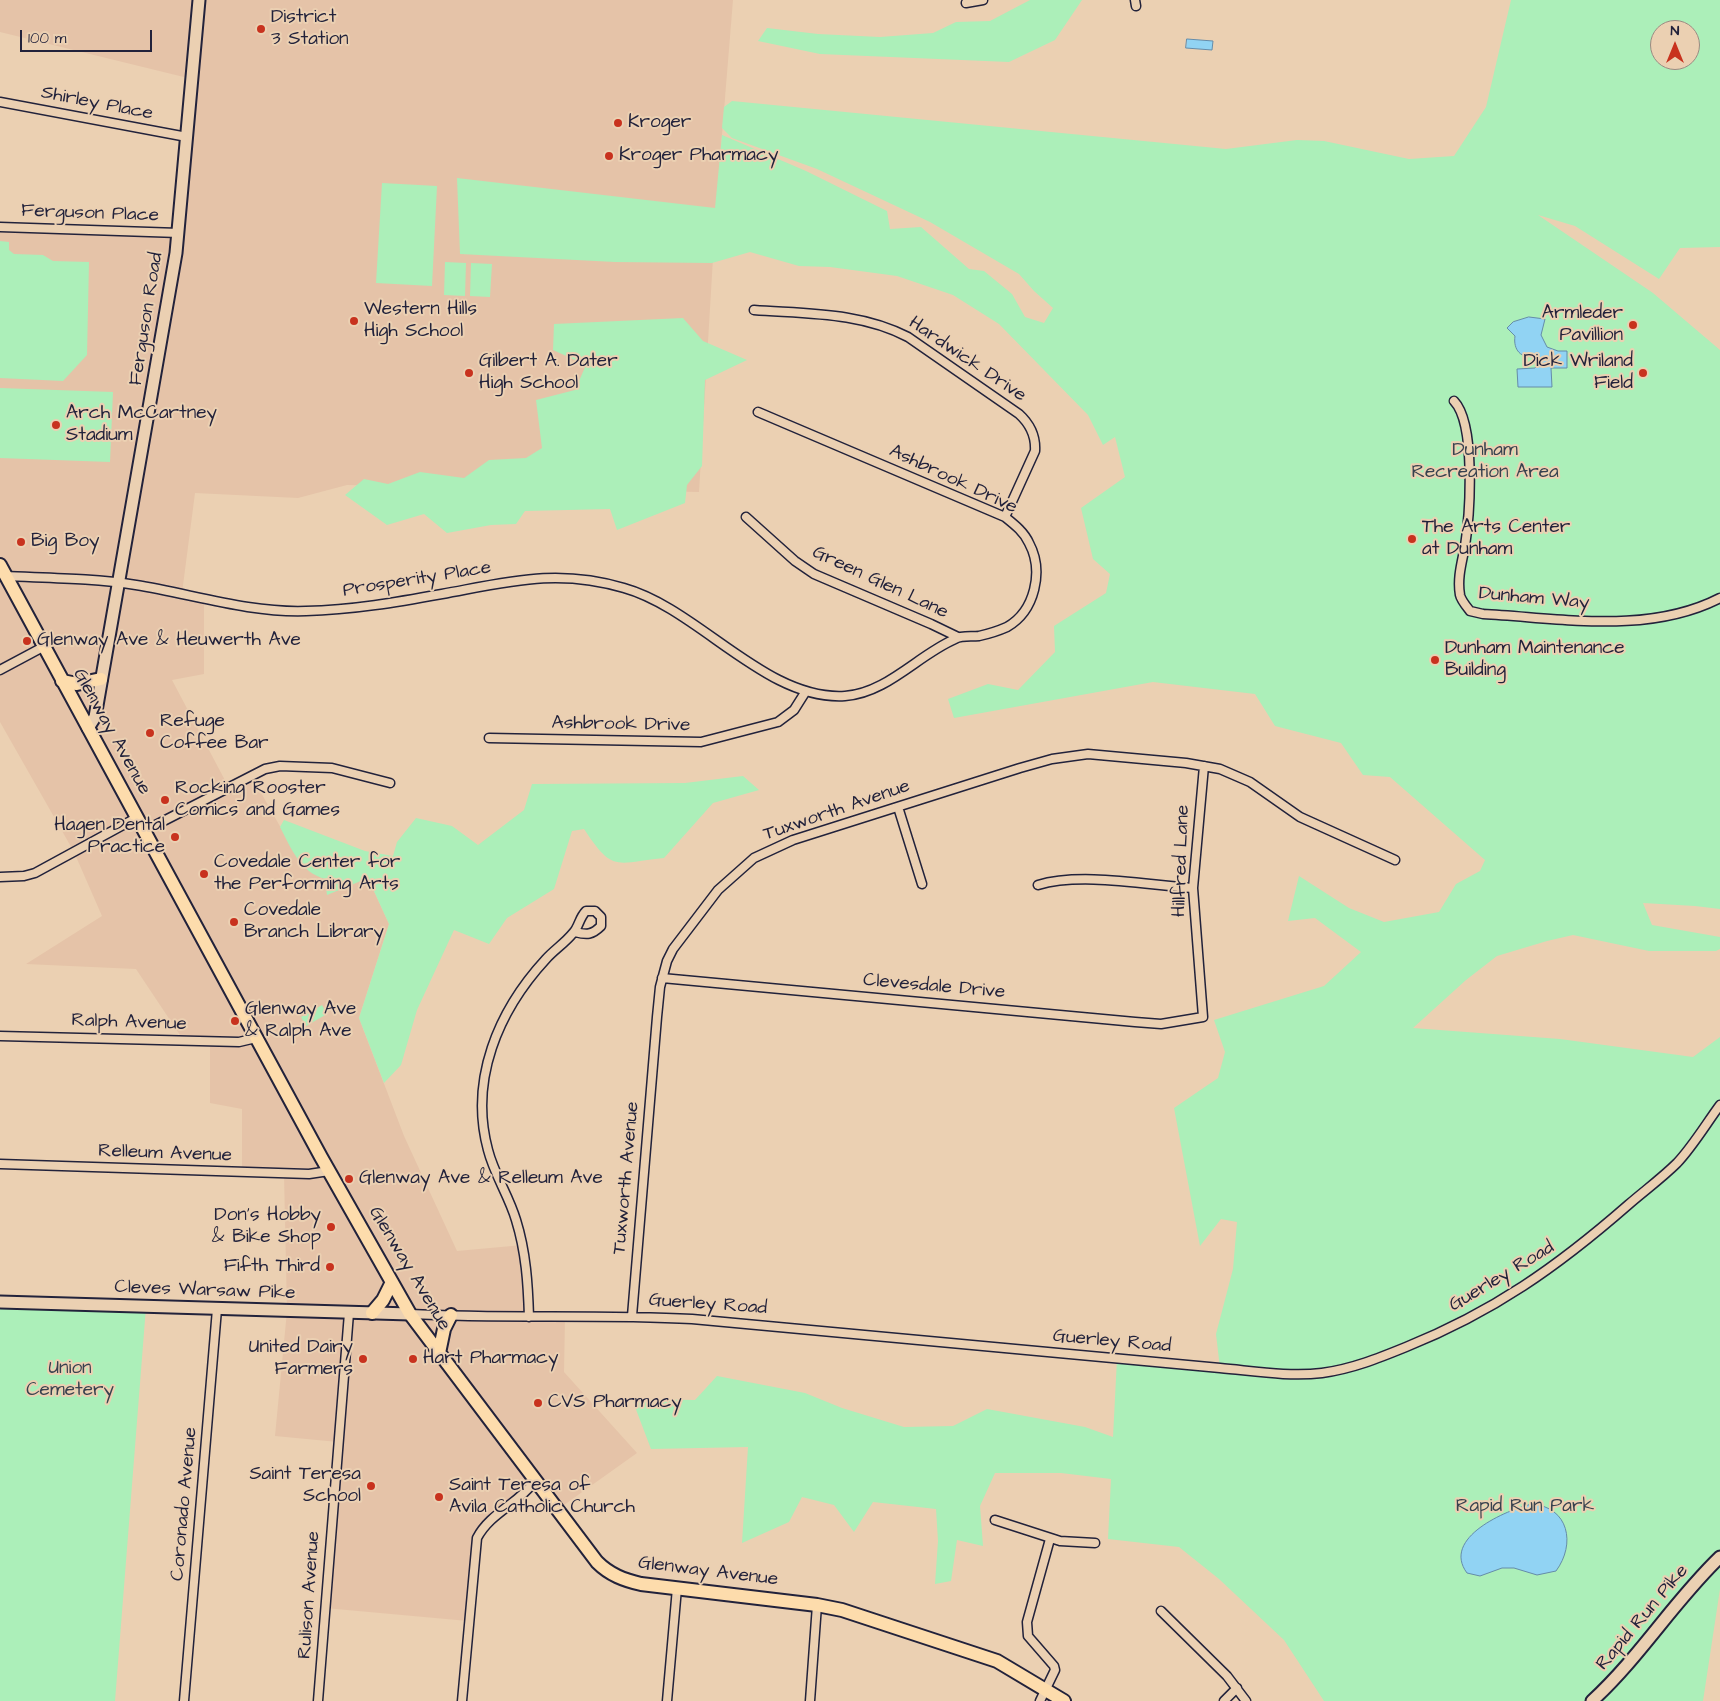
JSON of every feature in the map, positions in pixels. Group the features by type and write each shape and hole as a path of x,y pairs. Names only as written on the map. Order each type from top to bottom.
{"main road":[{"name":"Glenway Avenue","path":"3,571 256,1038 410,1314 534,1482 597,1562 610,1574 623,1580 641,1584 817,1605 842,1610 997,1661 1064,1701"},
{"path":"62,682 77,684 101,679"},
{"path":"372,1313 383,1300 392,1282"},
{"path":"439,1354 444,1329 451,1315"}],"street":[{"name":"Ferguson Road","path":"88,728 95,717 179,233 199,0"},
{"path":"966,2 982,0"},
{"name":"Shirley Place","path":"0,102 187,137"},
{"name":"Ferguson Place","path":"0,228 179,233"},
{"name":"Hardwick Drive","path":"754,310 853,318 893,330 908,337 1018,414 1030,426 1035,442 1035,451 1005,518"},
{"name":"Dunham Way","path":"1454,401 1460,408 1466,432 1470,482 1465,544 1459,580 1460,597 1470,611 1483,614 1634,621 1684,612 1720,598"},
{"name":"Ashbrook Drive","path":"489,738 701,742 778,722 794,710 806,691 823,696 859,693 888,680 958,637 978,636 1007,626 1022,614 1033,594 1036,570 1034,554 1024,535 1005,518 758,412"},
{"name":"Green Glen Lane","path":"746,517 795,562 814,574 958,637"},
{"name":"Prosperity Place","path":"3,571 119,583 241,606 306,611 410,600 530,578 576,578 597,581 642,594 664,605 746,661 806,691"},
{"path":"0,670 43,647"},
{"name":"Tuxworth Avenue","path":"632,1316 656,1027 662,978 673,949 718,890 740,868 770,849 793,840 1052,759 1071,755 1107,755 1204,766 1236,775 1250,782 1300,817 1395,860"},
{"path":"144,831 265,769 280,766 332,768 390,783"},
{"name":"Hillfred Lane","path":"1203,1017 1193,888 1204,766"},
{"path":"898,807 922,884"},
{"path":"0,877 13,878 35,873 136,818"},
{"path":"1038,885 1062,880 1082,879 1193,888"},
{"path":"529,1317 527,1274 523,1245 516,1219 493,1165 484,1132 482,1111 484,1079 492,1047 502,1021 514,1001 546,960 575,932"},
{"name":"Clevesdale Drive","path":"662,978 1161,1024 1203,1017"},
{"name":"Ralph Avenue","path":"0,1036 239,1042 256,1038"},
{"name":"Guerley Road","path":"410,1314 529,1317 632,1316 701,1320 1230,1369 1307,1374 1343,1369 1371,1361 1428,1338 1477,1314 1554,1266 1677,1162 1720,1105"},
{"name":"Relleum Avenue","path":"0,1164 310,1174 329,1171"},
{"name":"Cleves Warsaw Pike","path":"0,1302 410,1314"},
{"name":"Coronado Avenue","path":"184,1701 217,1309"},
{"name":"Rulison Avenue","path":"318,1701 349,1313"},
{"path":"462,1701 477,1538 491,1519 528,1490 534,1482"},
{"path":"995,1520 1050,1539 1095,1542"},
{"path":"1040,1701 1055,1670 1054,1666 1028,1636 1027,1622 1050,1539"},
{"name":"Rapid Run Pike","path":"1592,1701 1613,1682 1693,1586 1720,1557"},
{"path":"667,1701 677,1588"},
{"path":"810,1701 817,1605"},
{"path":"1161,1611 1237,1688 1246,1701"},
{"path":"1224,1701 1237,1688"}],"shaded area":[{"path":"0,0 733,0 716,208 699,492 347,485 298,498 195,493 182,593 204,597 204,674 172,680 228,786 251,775 299,860 368,878 389,924 359,1018 404,1136 457,1251 523,1245 529,1317 565,1318 564,1372 637,1453 557,1510 535,1482 482,1529 468,1621 325,1608 338,1442 275,1436 287,1311 284,1174 242,1172 242,1109 210,1103 210,1042 184,1041 136,969 26,964 102,916 74,852 0,722 0,227 179,233 192,79 0,32"}],"green space":[{"path":"1030,0 1082,0 1055,40 1009,62 820,54 758,41 767,28 818,34 880,37 933,33 956,22 990,21"},
{"path":"1511,0 1720,0 1720,247 1680,248 1659,279 1575,226 1538,215 1653,293 1720,350 1720,909 1643,903 1652,925 1720,937 1720,949 1716,951 1649,951 1573,935 1547,941 1497,956 1466,980 1413,1028 1560,1039 1693,1057 1720,1037 1720,1589 1703,1701 1324,1701 1284,1640 1219,1579 1179,1547 1108,1539 1111,1479 1061,1473 995,1473 980,1506 983,1546 957,1540 951,1581 935,1584 938,1541 936,1509 873,1502 854,1532 834,1505 802,1497 789,1522 742,1543 748,1447 651,1449 632,1399 695,1400 717,1376 805,1393 842,1408 904,1427 953,1426 987,1409 1085,1427 1113,1437 1117,1359 1220,1368 1216,1334 1233,1269 1237,1222 1221,1219 1200,1246 1174,1108 1218,1078 1225,1052 1214,1020 1324,986 1361,952 1315,918 1288,921 1299,876 1349,908 1384,922 1439,912 1456,884 1480,871 1485,860 1390,777 1363,775 1341,743 1275,726 1255,694 1153,682 954,718 948,699 988,684 1018,690 1055,652 1054,626 1106,593 1110,574 1093,559 1081,508 1125,477 1115,437 1103,445 1088,415 999,324 953,295 897,276 830,267 799,266 750,252 712,263 615,262 460,254 457,178 715,208 722,135 806,171 887,211 890,229 921,227 969,269 984,271 1012,294 1025,317 1044,323 1053,308 1019,274 930,222 817,169 732,138 722,128 724,107 732,101 1226,149 1297,140 1324,141 1409,159 1454,156 1486,107"},
{"path":"382,183 437,186 432,286 376,283"},
{"path":"0,241 9,242 9,250 14,254 43,255 53,261 89,262 87,355 63,381 0,378"},
{"path":"445,262 466,263 465,296 444,295"},
{"path":"471,263 492,264 490,297 470,296"},
{"path":"683,318 703,341 747,360 705,380 702,466 687,485 685,503 617,530 610,509 525,511 516,524 491,525 447,533 424,514 387,525 345,495 364,479 388,484 420,472 464,478 489,460 526,458 542,448 536,400 575,390 586,365 553,350 554,324"},
{"name":"Arch McCartney Stadium","path":"0,388 113,392 110,462 0,458"},
{"path":"743,776 759,790 713,803 664,858 625,863 616,862 602,853 584,829 572,831 554,889 507,918 489,944 454,930 417,1010 401,1065 384,1083 359,1018 389,924 368,878 327,895 325,879 309,871 292,851 280,827 284,820 365,851 393,856 397,842 416,818 452,826 478,845 524,810 532,784 685,783"},
{"path":"322,1005 327,1014 306,1026 301,1017"},
{"name":"Union Cemetery","path":"0,1302 146,1307 115,1701 0,1701"}],"water":[{"path":"1187,39 1213,41 1212,50 1186,48"},
{"path":"1529,317 1545,319 1541,335 1547,347 1558,351 1567,351 1567,368 1551,368 1552,387 1518,387 1517,369 1535,368 1540,362 1535,356 1522,355 1519,352 1515,345 1515,336 1507,328 1513,322"},
{"path":"1532,1504 1554,1512 1561,1519 1565,1528 1566,1550 1556,1571 1537,1575 1514,1568 1502,1568 1480,1576 1467,1573 1461,1560 1463,1548 1469,1537 1493,1519 1507,1512"}],"place":[{"name":"District 3 Station","path":"261,29"},
{"name":"Kroger","path":"618,123"},
{"name":"Kroger Pharmacy","path":"609,156"},
{"name":"Western Hills High School","path":"354,321"},
{"name":"Armleder Pavillion","path":"1633,325"},
{"name":"Gilbert A. Dater High School","path":"469,373"},
{"name":"Dick Wriland Field","path":"1643,373"},
{"name":"Arch McCartney Stadium","path":"56,425"},
{"name":"The Arts Center at Dunham","path":"1412,539"},
{"name":"Big Boy","path":"21,542"},
{"name":"Glenway Ave & Heuwerth Ave","path":"27,641"},
{"name":"Dunham Maintenance Building","path":"1435,660"},
{"name":"Refuge Coffee Bar","path":"150,733"},
{"name":"Rocking Rooster Comics and Games","path":"165,800"},
{"name":"Hagen Dental Practice","path":"175,837"},
{"name":"Covedale Center for the Performing Arts","path":"204,874"},
{"name":"Covedale Branch Library","path":"234,922"},
{"name":"Glenway Ave & Ralph Ave","path":"235,1021"},
{"name":"Glenway Ave & Relleum Ave","path":"349,1179"},
{"name":"Don's Hobby & Bike Shop","path":"331,1227"},
{"name":"Fifth Third","path":"330,1267"},
{"name":"United Dairy Farmers","path":"363,1359"},
{"name":"Hart Pharmacy","path":"413,1359"},
{"name":"CVS Pharmacy","path":"538,1403"},
{"name":"Saint Teresa School","path":"371,1486"},
{"name":"Saint Teresa of Avila Catholic Church","path":"439,1497"}],"park label":[{"name":"Dunham Recreation Area","path":"1485,462"},
{"name":"Rapid Run Park","path":"1525,1507"}]}
